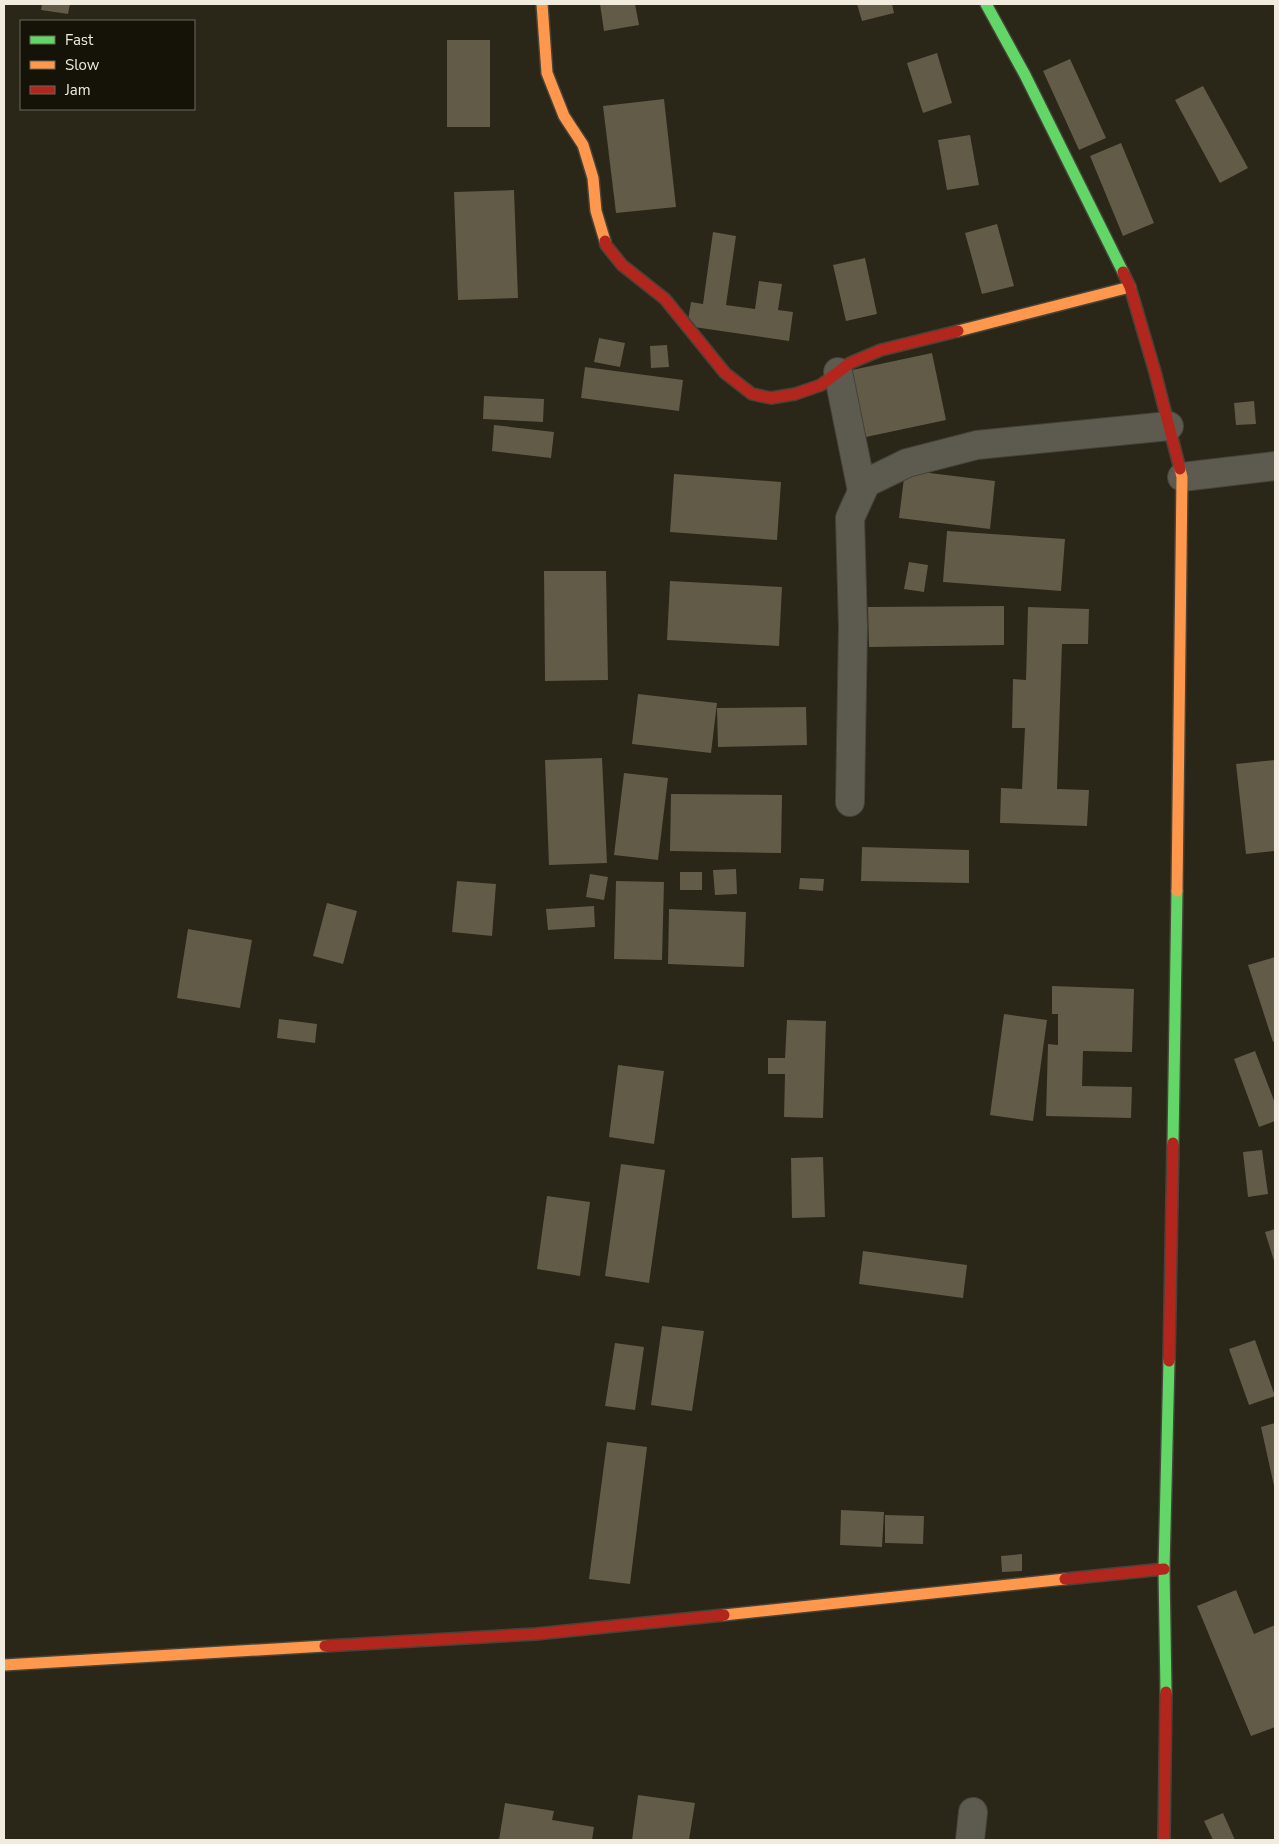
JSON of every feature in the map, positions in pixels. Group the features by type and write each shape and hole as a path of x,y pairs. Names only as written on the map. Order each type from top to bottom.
{"street":[{"path":"542,4 547,73 564,116 582,145 593,178 596,212 606,245 622,265 665,299 725,372 752,394 772,398 795,394 821,385 850,363 882,350 1130,288"},
{"path":"986,4 1025,75 1130,288 1155,372 1182,477 1176,1014 1164,1569 1166,1716 1164,1840"},
{"path":"838,372 862,491"},
{"path":"850,802 853,627 850,518 866,483 908,463 978,445 1169,426"},
{"path":"1182,477 1275,466"},
{"path":"4,1664 536,1634 1164,1569"},
{"path":"970,1840 973,1812"}],"building":[{"path":"42,4 70,4 68,14 41,10"},
{"path":"600,4 635,4 639,25 604,31"},
{"path":"857,4 892,4 894,13 862,21"},
{"path":"447,40 490,40 490,127 447,127"},
{"path":"937,53 952,103 923,113 907,63"},
{"path":"1070,59 1106,138 1079,150 1043,71"},
{"path":"1203,86 1248,168 1220,183 1175,100"},
{"path":"664,99 676,207 616,213 603,106"},
{"path":"970,135 979,185 947,190 938,140"},
{"path":"1121,143 1154,223 1123,236 1090,156"},
{"path":"514,190 518,298 458,300 454,192"},
{"path":"997,224 1014,286 982,294 965,233"},
{"path":"713,232 736,236 726,305 755,309 759,281 782,284 778,310 793,312 789,341 687,326 691,302 703,304"},
{"path":"865,258 877,314 846,321 833,265"},
{"path":"599,338 625,343 620,367 594,362"},
{"path":"667,345 669,367 651,368 650,346"},
{"path":"932,353 946,420 866,437 852,370"},
{"path":"585,367 683,380 679,411 581,398"},
{"path":"484,396 544,399 543,422 483,419"},
{"path":"1254,401 1256,424 1236,425 1234,403"},
{"path":"494,425 554,432 551,458 492,451"},
{"path":"905,470 995,481 990,529 899,518"},
{"path":"674,474 781,482 777,540 670,532"},
{"path":"947,531 1065,539 1061,591 943,582"},
{"path":"909,562 928,565 924,592 904,589"},
{"path":"544,571 606,571 608,680 545,681"},
{"path":"670,581 782,587 779,646 667,640"},
{"path":"1004,606 1004,645 869,647 868,607"},
{"path":"1028,607 1089,609 1088,644 1062,644 1057,789 1089,790 1087,826 1000,823 1001,788 1022,789 1025,728 1012,728 1013,679 1026,680"},
{"path":"638,694 717,703 711,753 632,744"},
{"path":"806,707 807,745 718,747 717,708"},
{"path":"602,758 607,863 549,865 545,760"},
{"path":"1275,760 1275,851 1246,854 1236,764"},
{"path":"624,773 668,778 658,860 614,855"},
{"path":"671,794 782,795 781,853 670,851"},
{"path":"862,847 969,850 969,883 861,881"},
{"path":"736,869 737,894 715,895 713,870"},
{"path":"680,872 702,872 702,890 680,890"},
{"path":"590,874 608,877 604,900 586,897"},
{"path":"800,878 824,879 823,891 799,889"},
{"path":"457,881 496,884 492,936 452,932"},
{"path":"616,881 664,882 662,960 614,959"},
{"path":"327,903 357,911 343,964 313,956"},
{"path":"594,906 595,927 548,930 546,909"},
{"path":"669,909 746,912 744,967 668,964"},
{"path":"188,929 252,940 240,1008 177,998"},
{"path":"1275,957 1275,1041 1273,1042 1248,965"},
{"path":"1052,986 1134,989 1132,1052 1083,1051 1082,1086 1132,1087 1131,1118 1046,1116 1048,1044 1058,1045 1058,1014 1052,1014"},
{"path":"1004,1014 1047,1020 1033,1121 990,1115"},
{"path":"279,1019 317,1024 315,1043 277,1038"},
{"path":"787,1020 826,1021 823,1118 784,1117 785,1074 768,1074 768,1058 785,1058"},
{"path":"1255,1051 1275,1103 1275,1121 1259,1127 1234,1059"},
{"path":"618,1065 664,1071 654,1144 609,1137"},
{"path":"1262,1150 1268,1194 1248,1197 1243,1152"},
{"path":"823,1157 825,1217 792,1218 791,1158"},
{"path":"621,1164 665,1170 649,1283 605,1276"},
{"path":"547,1196 590,1202 580,1276 537,1269"},
{"path":"1275,1229 1275,1264 1265,1232"},
{"path":"863,1251 967,1265 963,1298 859,1284"},
{"path":"662,1326 704,1331 692,1411 651,1405"},
{"path":"1255,1340 1275,1396 1249,1405 1229,1349"},
{"path":"615,1343 644,1347 635,1410 605,1406"},
{"path":"1275,1423 1275,1486 1274,1486 1261,1427"},
{"path":"607,1442 647,1447 630,1584 589,1579"},
{"path":"841,1510 884,1512 882,1547 840,1545"},
{"path":"885,1515 924,1516 923,1544 885,1543"},
{"path":"1022,1554 1022,1571 1002,1572 1001,1556"},
{"path":"1236,1590 1254,1634 1275,1625 1275,1727 1251,1736 1197,1606"},
{"path":"638,1795 695,1803 689,1840 632,1840"},
{"path":"505,1803 554,1811 552,1820 594,1827 592,1840 499,1840"},
{"path":"1223,1813 1235,1840 1213,1840 1204,1821"}],"traffic: fast":[{"path":"986,4 1025,75 1123,272"},
{"path":"1173,1143 1177,891"},
{"path":"1166,1692 1164,1569 1169,1361"}],"traffic: slow":[{"path":"542,4 547,73 564,116 583,145 593,178 596,211 605,241"},
{"path":"958,331 1130,287"},
{"path":"1177,891 1182,477 1180,469"},
{"path":"724,1615 1065,1579"},
{"path":"4,1665 325,1646"}],"traffic: jam":[{"path":"605,241 622,265 665,299 725,373 752,394 771,398 795,394 821,385 850,363 881,350 958,331"},
{"path":"1123,272 1130,287 1155,372 1180,469"},
{"path":"1169,1361 1173,1143"},
{"path":"1065,1579 1164,1569"},
{"path":"325,1646 536,1634 724,1615"},
{"path":"1164,1840 1166,1692"}]}
